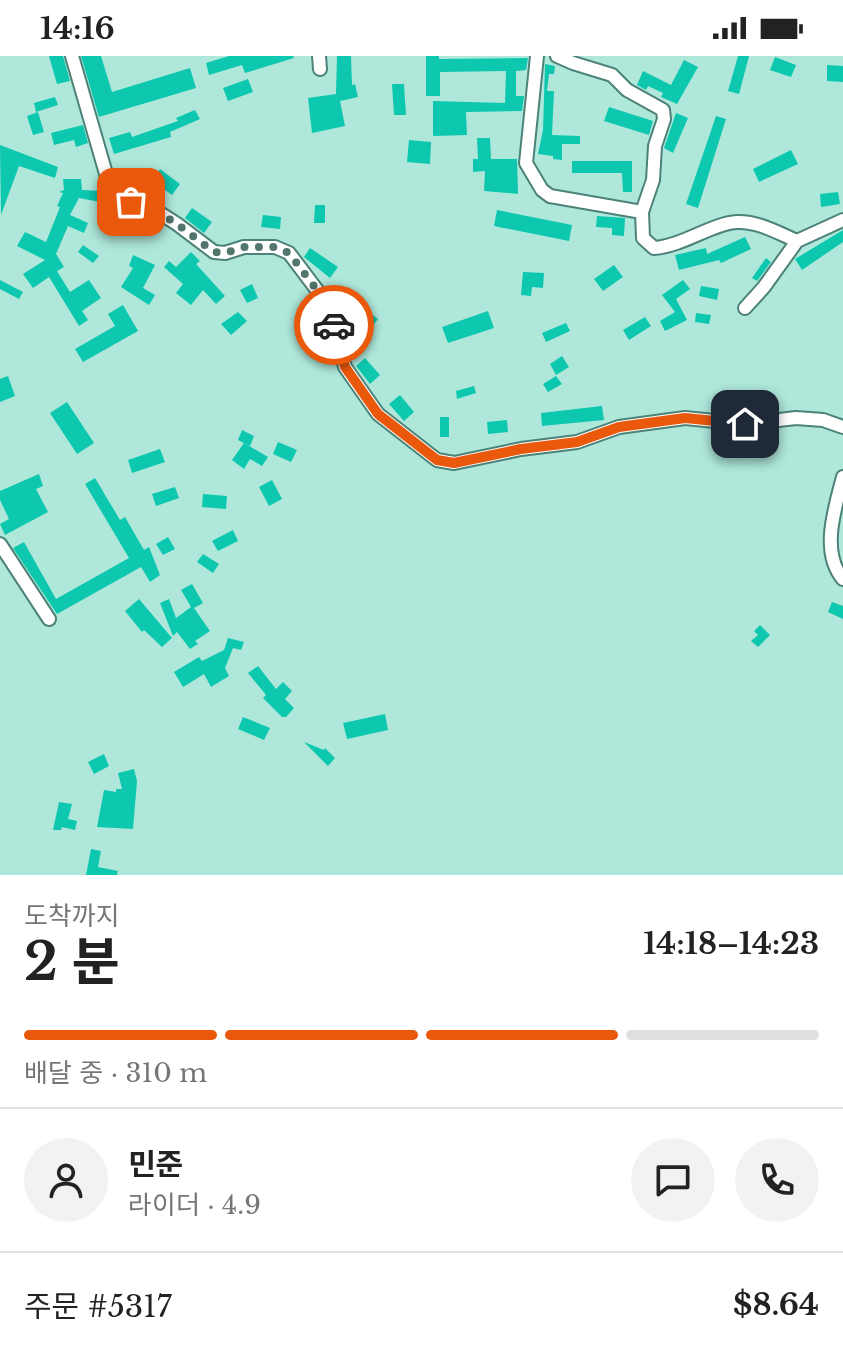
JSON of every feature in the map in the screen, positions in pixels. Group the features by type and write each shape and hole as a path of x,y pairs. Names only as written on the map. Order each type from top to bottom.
{"street":[{"path":"72,56 113,198 149,206 214,252 275,247 289,253 329,306 345,367 378,414 437,460 454,463 521,449 577,442 619,427 685,418 745,424 796,418 823,420 843,427"},
{"path":"537,56 526,163 542,190 550,196 642,212"},
{"path":"557,56 612,75 627,90 663,110 664,119 655,146 653,180 642,212 643,238 654,248 669,247 734,222 753,223 797,241"},
{"path":"745,308 797,241 843,220"},
{"path":"843,477 840,500 832,519 831,547 834,567 843,579"},
{"path":"0,544 49,619"}],"building":[{"path":"49,56 63,56 70,81 57,84"},
{"path":"81,56 101,56 112,92 190,68 196,88 99,117"},
{"path":"229,56 294,58 245,73 242,65 209,75 206,63"},
{"path":"337,56 351,56 352,85 355,84 358,97 340,101 345,126 312,133 308,98 336,94"},
{"path":"426,56 439,56 439,59 528,58 526,70 516,71 516,96 524,96 522,111 466,112 467,135 433,136 433,101 505,103 506,71 440,72 440,96 426,96"},
{"path":"738,56 749,56 739,94 728,91"},
{"path":"775,57 796,65 791,77 770,70"},
{"path":"684,60 698,67 677,104 661,97 663,93 637,85 643,71 671,85"},
{"path":"545,64 555,66 554,74 549,74 547,91 554,91 552,135 580,136 580,144 562,144 562,160 538,154 543,130"},
{"path":"827,65 843,66 843,82 827,81"},
{"path":"248,79 253,92 228,101 223,88"},
{"path":"392,84 404,84 406,115 394,115"},
{"path":"55,97 58,105 36,112 34,103"},
{"path":"609,107 653,121 649,135 604,121"},
{"path":"195,110 200,119 170,132 171,137 114,154 109,138 130,132 132,137 178,121 176,118"},
{"path":"38,112 44,132 33,135 27,116"},
{"path":"676,113 688,118 673,153 664,148"},
{"path":"716,116 726,119 698,208 686,204"},
{"path":"83,125 88,143 76,147 74,140 54,145 51,133"},
{"path":"477,138 490,138 491,159 517,159 518,194 484,191 485,171 473,172 473,159 478,159"},
{"path":"409,140 431,142 430,164 407,162"},
{"path":"0,145 58,167 55,178 19,166 1,215"},
{"path":"791,150 798,164 759,182 753,169"},
{"path":"572,161 632,161 632,192 623,192 622,173 572,173"},
{"path":"160,169 180,184 172,195 152,180"},
{"path":"63,179 81,179 82,190 101,191 100,202 79,198 70,215 88,223 84,233 68,226 56,254 64,267 57,271 70,292 89,280 101,298 82,311 88,320 79,326 49,277 33,288 23,274 45,260 17,246 25,232 46,242 60,207 57,206 63,193 59,192 64,190"},
{"path":"838,192 840,204 821,207 820,194"},
{"path":"315,205 325,205 325,223 314,223"},
{"path":"113,207 132,212 129,223 110,219"},
{"path":"192,208 212,222 204,233 185,218"},
{"path":"497,210 572,225 569,241 494,226"},
{"path":"263,215 281,217 280,229 261,227"},
{"path":"597,216 625,218 624,236 612,235 612,228 596,227"},
{"path":"843,230 843,242 802,270 795,259"},
{"path":"745,237 751,249 721,263 719,260 679,270 675,255 706,248 707,254"},
{"path":"83,245 99,256 93,263 78,252"},
{"path":"310,248 338,267 330,278 304,257"},
{"path":"191,252 200,261 196,264 225,296 216,304 203,290 191,305 176,293 183,284 164,267 169,261 176,267"},
{"path":"133,255 155,265 143,288 155,295 149,305 121,287 133,268 129,266"},
{"path":"766,258 771,262 757,281 752,278"},
{"path":"614,265 623,277 603,291 594,279"},
{"path":"523,272 544,273 543,288 532,287 531,296 521,295"},
{"path":"0,280 23,292 19,299 0,289"},
{"path":"683,280 690,289 676,299 687,320 665,331 660,321 675,312 662,295"},
{"path":"252,284 258,298 247,303 240,290"},
{"path":"701,286 719,289 717,300 699,296"},
{"path":"350,299 378,319 370,329 343,309"},
{"path":"123,305 138,331 83,362 75,349 115,326 108,314"},
{"path":"488,311 494,328 448,343 442,327"},
{"path":"238,312 247,321 231,335 221,324"},
{"path":"696,313 711,315 709,324 695,322"},
{"path":"645,317 651,326 629,340 623,330"},
{"path":"566,323 570,331 546,342 542,333"},
{"path":"562,356 569,367 556,375 550,364"},
{"path":"365,358 380,375 370,384 356,366"},
{"path":"8,376 15,396 0,402 0,379"},
{"path":"556,376 562,384 548,392 543,384"},
{"path":"474,386 476,393 457,399 456,391"},
{"path":"400,395 414,412 404,421 389,404"},
{"path":"67,402 94,443 77,454 50,413"},
{"path":"602,406 604,420 542,426 541,413"},
{"path":"440,417 449,417 449,437 440,437"},
{"path":"507,420 508,432 488,434 487,422"},
{"path":"242,430 254,436 250,446 238,440"},
{"path":"278,442 297,450 291,462 273,454"},
{"path":"244,443 268,457 262,466 250,459 244,469 232,460"},
{"path":"160,449 165,462 132,473 128,460"},
{"path":"39,474 43,486 36,489 48,512 5,535 0,524 9,519 0,500 0,491"},
{"path":"95,478 120,520 125,517 144,550 149,547 160,575 150,582 141,567 57,614 13,548 24,542 56,599 129,558 85,484"},
{"path":"272,480 282,499 269,506 259,487"},
{"path":"175,487 179,498 156,506 152,494"},
{"path":"203,494 227,496 226,509 202,507"},
{"path":"233,530 238,541 218,551 212,541"},
{"path":"168,537 175,549 163,555 156,544"},
{"path":"203,554 219,564 213,573 197,562"},
{"path":"192,584 203,603 194,608 210,631 195,641 198,644 190,649 177,632 173,636 160,603 169,599 176,618 191,607 181,590"},
{"path":"139,599 172,638 162,647 144,630 142,632 125,611"},
{"path":"832,602 843,606 843,619 828,612"},
{"path":"760,625 770,635 758,647 751,641 758,635 754,631"},
{"path":"228,638 244,642 241,650 233,648 225,668 229,676 211,687 204,674 183,687 174,672 199,657 202,661 224,650"},
{"path":"258,666 276,689 283,682 292,691 285,699 294,708 286,717 282,717 263,698 266,695 248,673"},
{"path":"385,714 388,730 347,739 343,723"},
{"path":"243,717 270,728 264,740 238,729"},
{"path":"304,742 325,748 335,758 328,766"},
{"path":"104,754 109,766 94,774 88,762"},
{"path":"134,769 137,781 133,829 97,827 104,790 116,792 116,789 122,789 118,773"},
{"path":"59,802 72,804 68,819 77,821 75,830 62,827 61,830 53,830"},
{"path":"91,849 101,851 98,867 118,871 117,875 86,875"}],"way so far":[{"path":"131,202 149,206 214,252 225,253 244,247 275,247 289,253 329,306 334,325"}],"route":[{"path":"334,325 345,367 378,414 437,460 454,463 521,449 577,442 619,427 685,418 745,424"}]}
